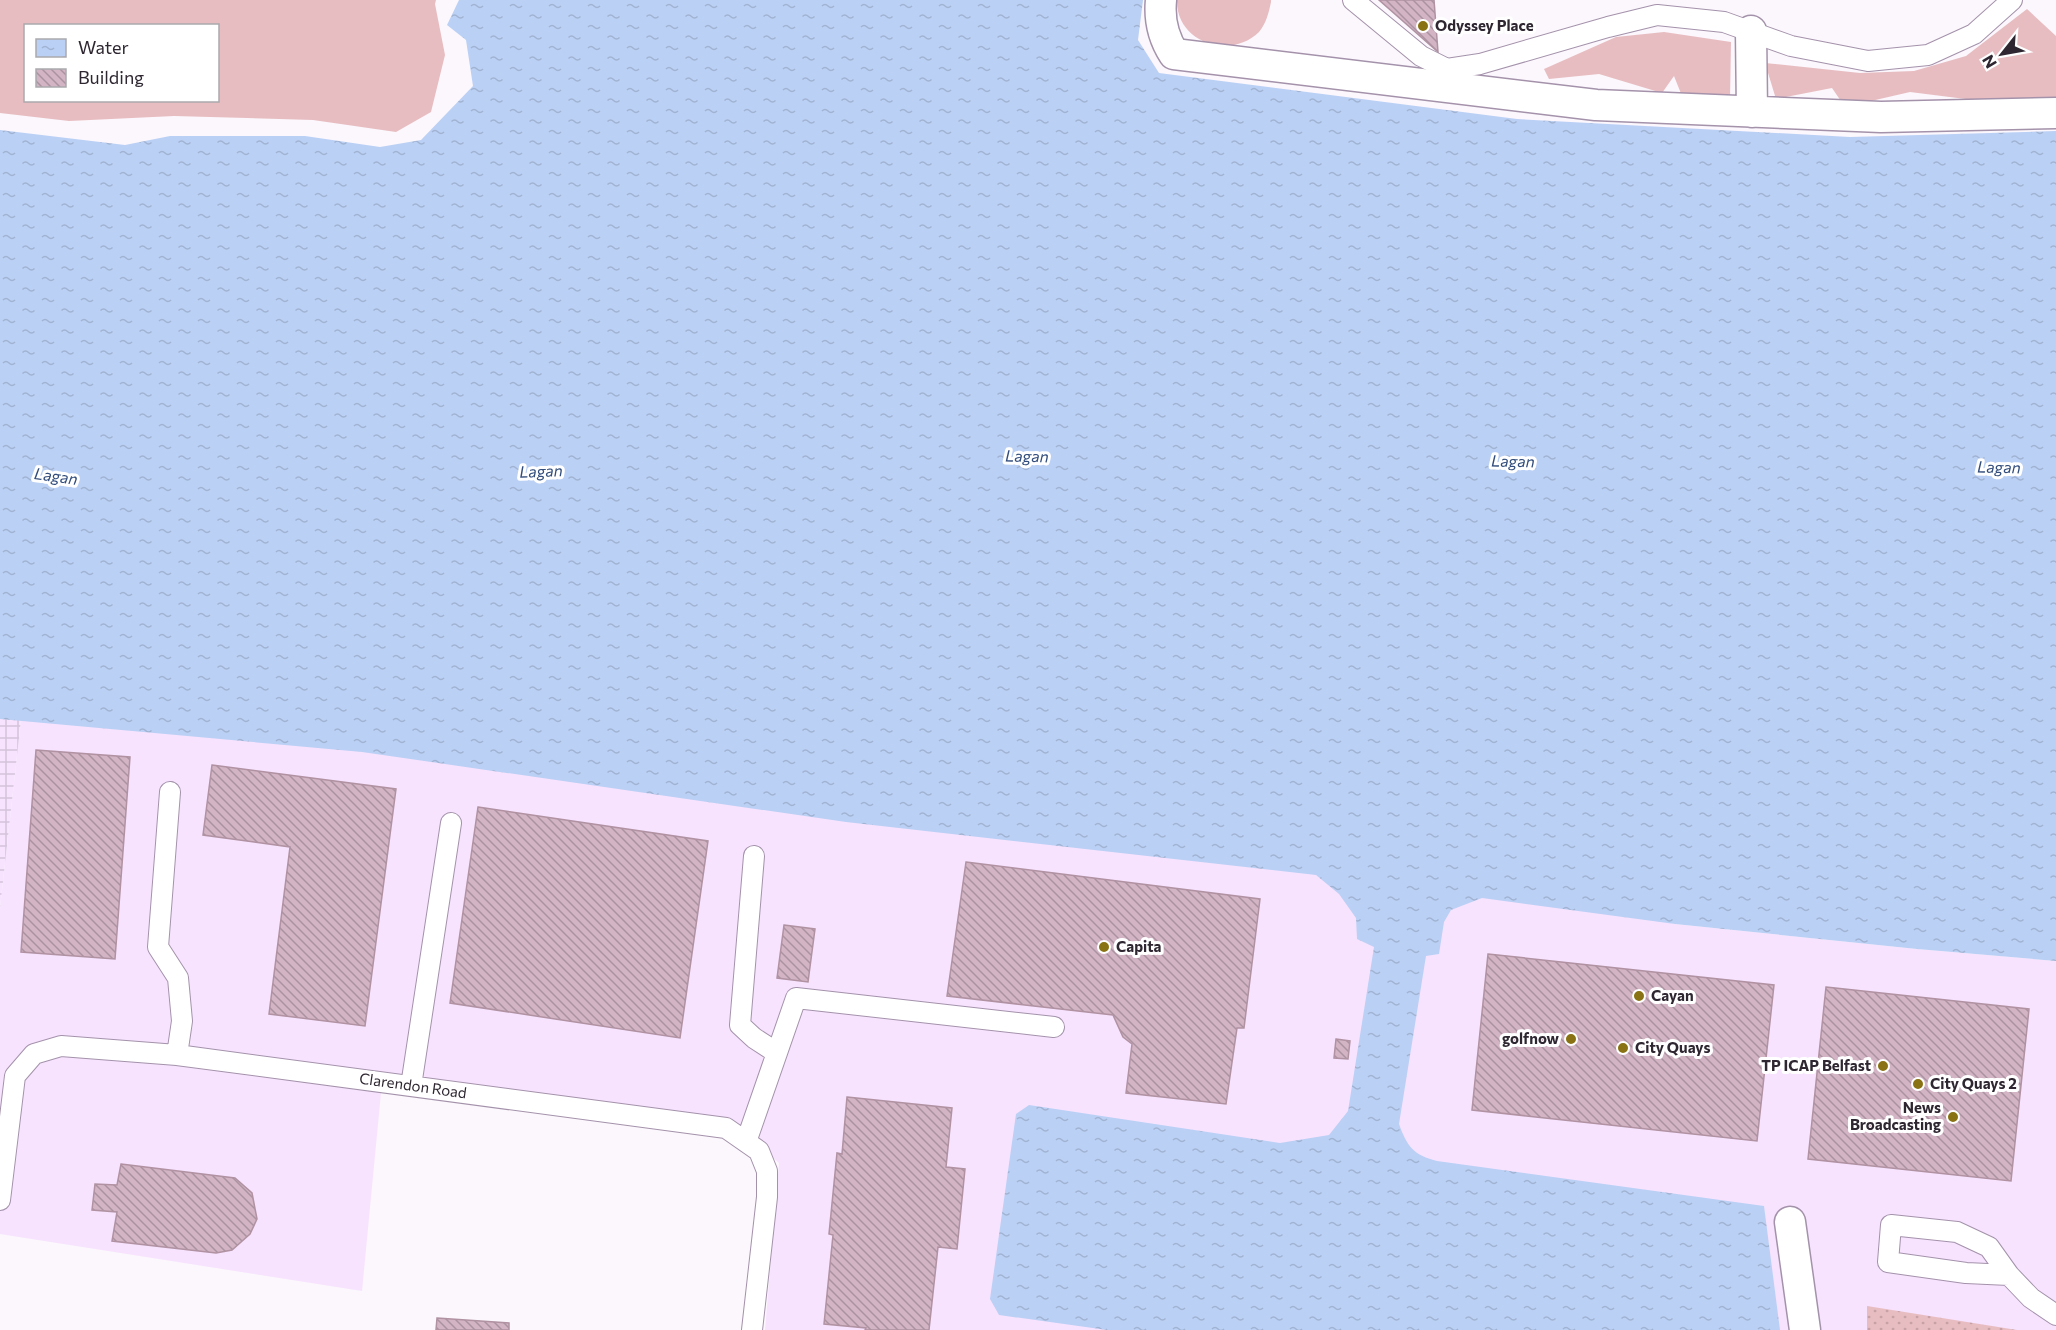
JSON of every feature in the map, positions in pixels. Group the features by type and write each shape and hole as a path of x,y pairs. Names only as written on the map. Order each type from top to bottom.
{"street":[{"path":"1161,0 1160,16 1166,42 1174,54 1596,105 1881,117 2056,113"},
{"path":"1751,31 1752,112"},
{"path":"1790,1222 1805,1330"}],"lane":[{"path":"1353,0 1421,56 1448,69 1480,64 1657,15 1724,22 1791,46 1868,61 1928,55 1974,34 2012,0"},
{"path":"170,792 158,947 178,978 182,1021 177,1055"},
{"path":"411,1086 451,823"},
{"path":"754,856 740,1025 754,1038 777,1053"},
{"path":"746,1143 796,998 1054,1027"},
{"name":"Clarendon Road","path":"0,1200 15,1076 34,1054 61,1046 177,1055 726,1128 759,1151 767,1171 767,1197 752,1330"},
{"path":"2009,1275 1966,1273 1888,1262 1891,1225 1957,1232 1989,1246 2009,1275 2031,1298 2056,1315"}],"shaded area":[{"path":"0,0 436,0 445,55 431,112 396,132 313,120 174,116 69,121 0,113"},
{"path":"1177,0 1271,0 1271,2 1265,22 1259,32 1234,45 1220,46 1207,43 1185,27 1179,15"},
{"path":"2027,9 2056,36 2056,99 2013,105 1910,92 1845,107 1832,88 1776,99 1765,63 1860,73 1914,71 1966,56"},
{"path":"1664,32 1731,42 1730,99 1712,95 1701,101 1682,96 1674,76 1662,93 1599,74 1549,79 1544,69 1616,37"},
{"path":"0,705 21,720 0,908"},
{"path":"21,707 1316,860 1385,935 1357,1121 1196,1330 765,1330 779,1163 734,1123 383,1072 362,1291 0,1234 0,908"},
{"path":"1476,885 1675,924 2056,961 2056,1330 1765,1330 1424,1173 1388,1127 1415,952 1442,902"},
{"path":"1867,1306 2017,1330 1867,1330"}],"water":[{"name":"Lagan","path":"459,0 1143,0 1138,40 1159,73 1517,119 1850,137 2056,131 2056,961 1675,924 1482,898 1451,910 1444,922 1439,954 1426,956 1399,1124 1408,1144 1422,1156 1437,1161 1764,1206 1780,1330 1107,1330 999,1315 990,1299 1016,1114 1029,1105 1280,1143 1329,1135 1348,1111 1374,947 1357,939 1356,918 1339,894 1316,875 846,822 362,752 0,719 0,130 125,145 170,136 305,136 380,147 421,140 473,86 466,40 447,25"}],"building":[{"name":"Odyssey Place","path":"1379,0 1434,0 1438,52"},
{"path":"36,750 130,757 115,959 21,952"},
{"path":"212,765 396,789 365,1026 269,1014 290,847 203,835"},
{"path":"478,807 708,841 680,1038 450,1003"},
{"name":"Capita","path":"966,862 1260,899 1244,1028 1237,1028 1226,1104 1126,1093 1132,1044 1123,1037 1113,1015 947,996"},
{"path":"784,925 815,929 808,982 777,978"},
{"name":"City Quays","path":"1488,954 1774,985 1757,1141 1472,1110"},
{"name":"City Quays 2","path":"1826,987 2029,1009 2011,1181 1808,1159"},
{"path":"1336,1039 1350,1041 1348,1059 1334,1058"},
{"path":"847,1097 952,1108 946,1167 965,1169 957,1249 938,1247 929,1330 865,1330 866,1328 824,1324 833,1235 829,1234 837,1153 842,1154"},
{"path":"121,1164 235,1178 252,1193 257,1219 250,1234 232,1250 216,1253 112,1241 117,1212 92,1210 95,1184 117,1185"},
{"path":"437,1318 509,1323 509,1330 436,1330"}],"place":[{"name":"Odyssey Place","path":"1423,26"},
{"name":"Capita","path":"1104,947"},
{"name":"Cayan","path":"1639,996"},
{"name":"golfnow","path":"1571,1039"},
{"name":"City Quays","path":"1623,1048"},
{"name":"TP ICAP Belfast","path":"1883,1066"},
{"name":"City Quays 2","path":"1918,1084"},
{"name":"News Broadcasting","path":"1953,1117"}]}
